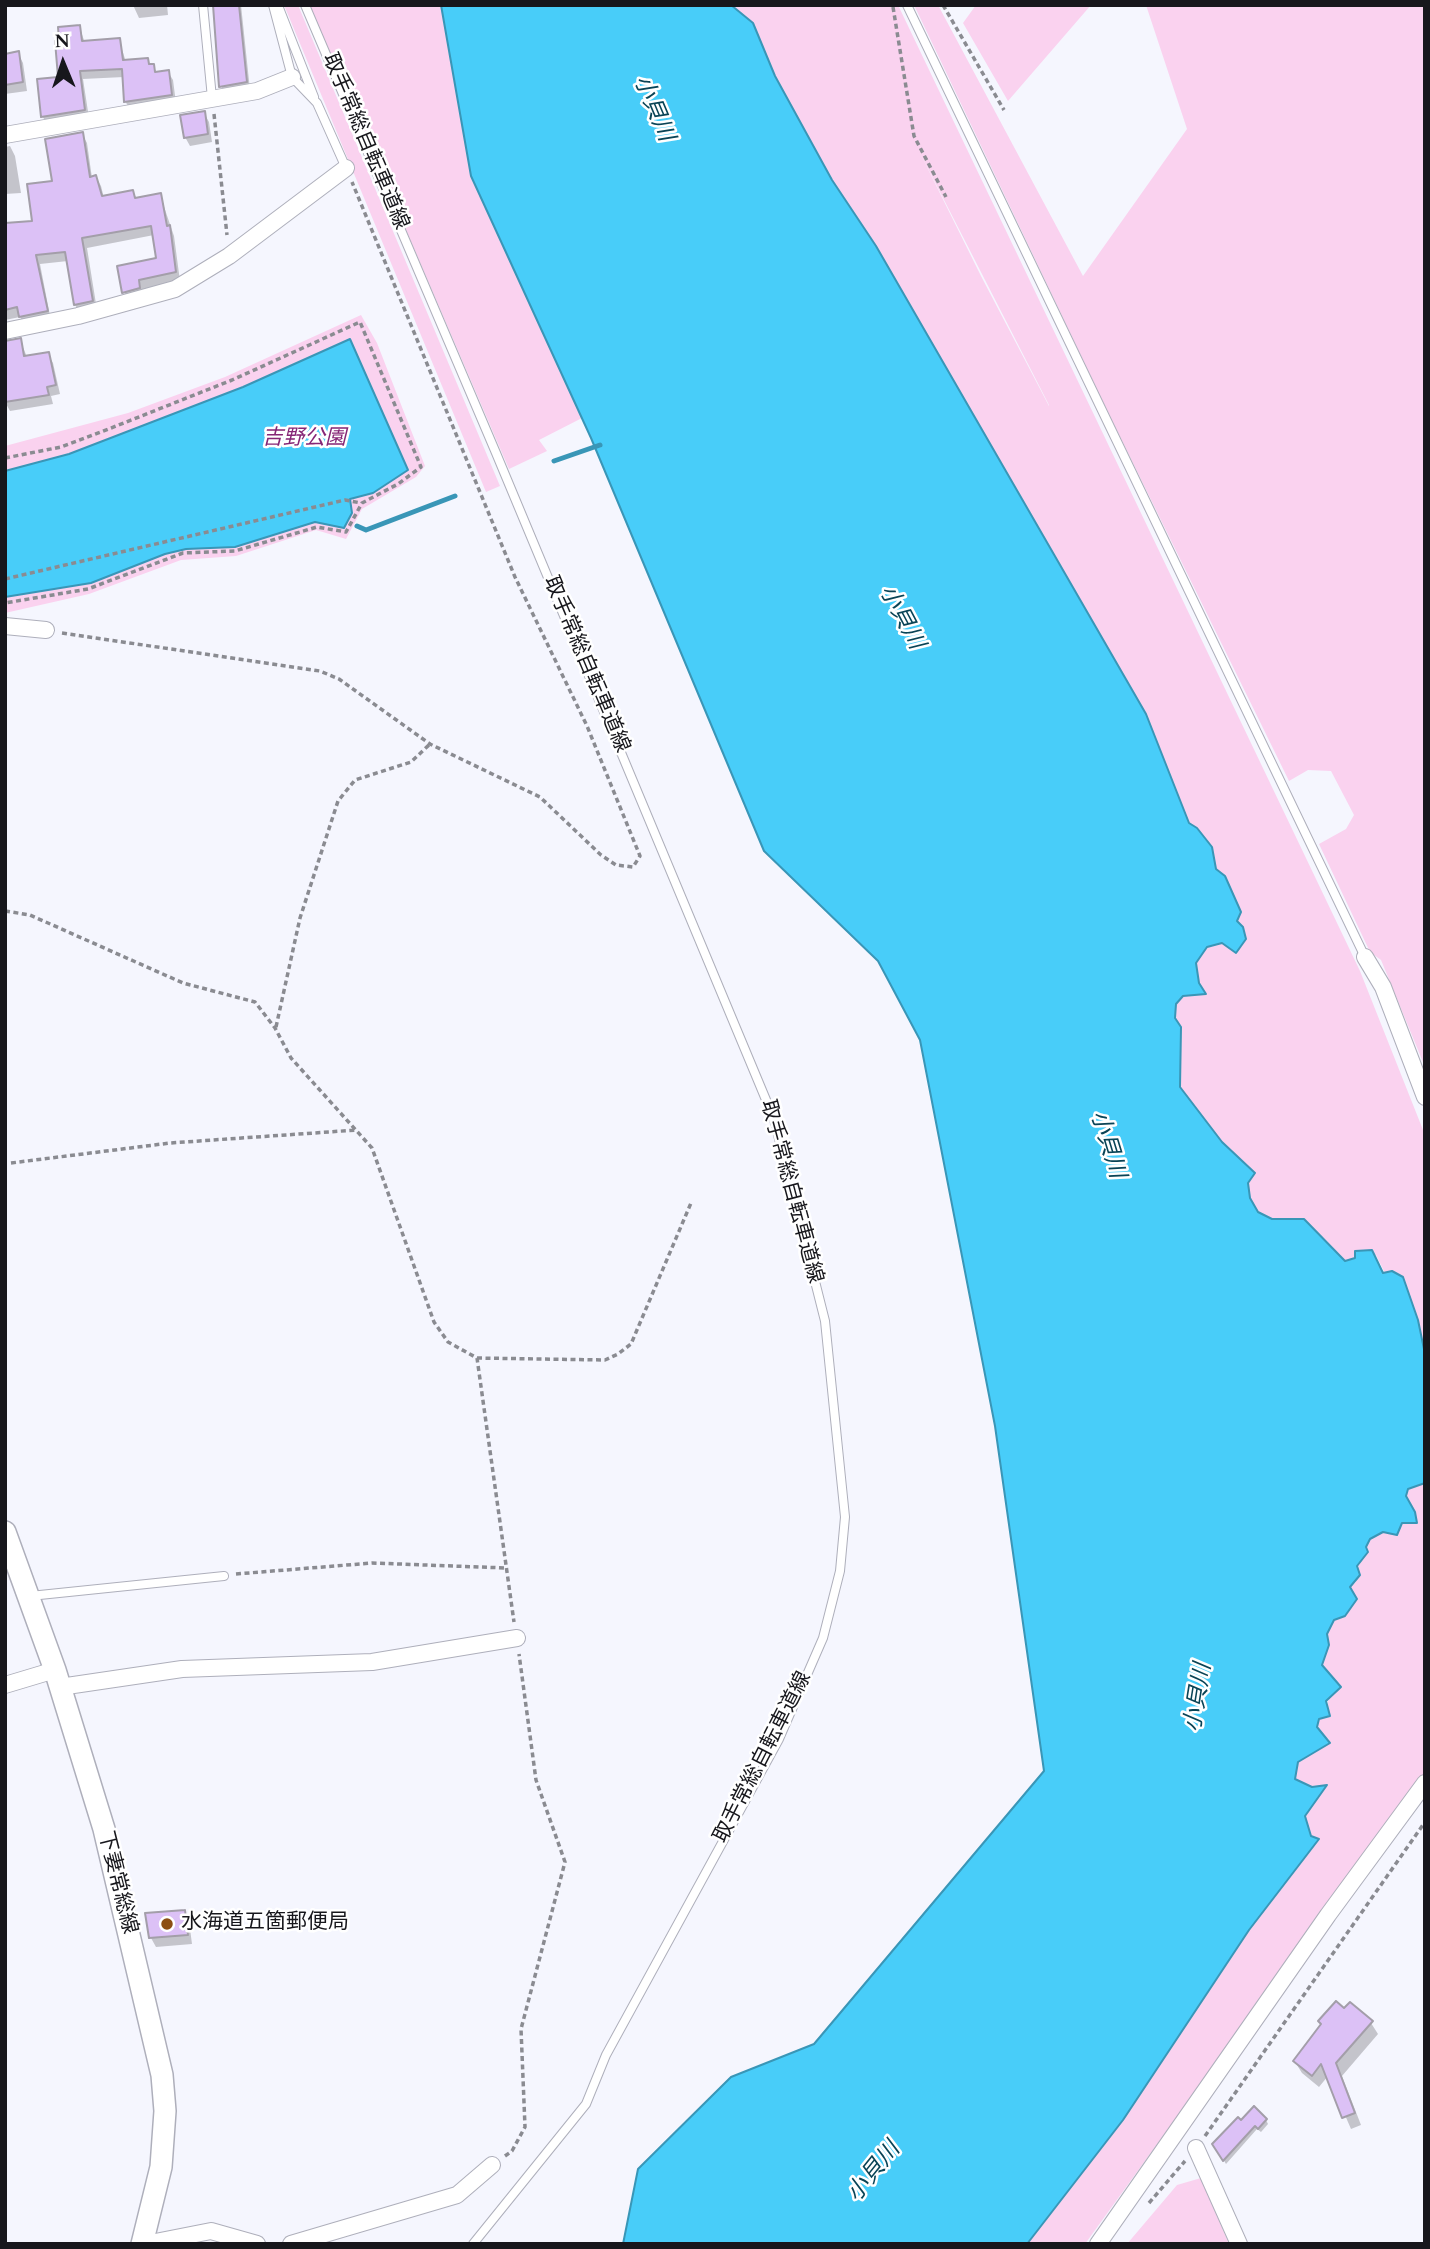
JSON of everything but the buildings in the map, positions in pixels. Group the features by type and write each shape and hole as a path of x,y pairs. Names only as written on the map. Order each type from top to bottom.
{"main road":[{"name":"下妻常総線","path":"5,1532 30,1596 104,1829 162,2075 165,2111 161,2167 144,2244"}],"street":[{"path":"5,135 257,91 292,77"},
{"path":"5,331 146,299 174,289 229,256 346,169"},
{"path":"5,626 46,630"},
{"path":"1366,957 1383,987 1425,1097"},
{"path":"5,1685 182,1670 372,1662 517,1638"},
{"path":"1098,2244 1320,1926 1425,1783"},
{"path":"1196,2148 1239,2244"},
{"path":"291,2244 457,2195 492,2165"},
{"path":"144,2244 211,2231 257,2244"}],"lane":[{"path":"203,5 212,98"},
{"path":"275,5 292,77 317,103"},
{"path":"275,5 346,169"},
{"name":"取手常総自転車道線","path":"305,5 502,466 774,1119 825,1321 845,1517 839,1571 823,1639 779,1740 606,2055 586,2104 473,2244"},
{"path":"907,5 1366,957"},
{"path":"30,1596 224,1576"}],"path":[{"path":"893,5 914,136 946,197"},
{"path":"943,5 1004,110"},
{"path":"212,98 229,256"},
{"path":"46,630 320,671 339,679 430,744 540,797 601,855 616,865 633,867 640,856 587,726 516,577 346,169"},
{"path":"5,458 61,447 101,432 232,380 360,322 421,467 408,478 362,503 346,532 317,527 235,551 183,553 88,589 5,603"},
{"path":"5,579 345,500 362,503"},
{"path":"275,1028 300,918 338,801 355,779 411,762 430,744"},
{"path":"5,911 30,915 183,983 256,1002 275,1028 291,1058 372,1148 433,1322 448,1342 477,1358 605,1360 618,1354 631,1344 691,1203"},
{"path":"11,1163 170,1143 357,1130"},
{"path":"477,1358 536,1780 565,1862 521,2029 525,2127 512,2151 492,2165"},
{"path":"224,1576 372,1563 506,1568"},
{"path":"1144,2208 1196,2148 1425,1822"}],"green space":[{"path":"284,5 298,5 500,486 486,492"},
{"path":"309,5 441,5 471,176 582,418 539,440 547,451 509,469"},
{"path":"731,5 898,5 1360,971 1425,1135 1425,1354 1376,1255 1356,1255 1350,1262 1345,1261 1304,1219 1272,1219 1258,1212 1250,1198 1248,1183 1255,1173 1222,1142 1180,1087 1181,1027 1175,1018 1176,1003 1183,996 1192,996 1199,983 1196,963 1207,947 1222,943 1237,921 1225,876 1216,869 1212,847 1197,828 1189,823 1146,714 876,246 832,180 775,76 753,23","holes":["920,153 1049,406 981,276"]},
{"path":"914,5 938,5 1083,276 1187,129 1146,5 1425,5 1425,1067 1381,960 1370,952 1319,844 1346,829 1354,815 1331,771 1308,770 1289,781 1103,402"},
{"path":"976,5 1091,5 1008,101 963,23"},
{"name":"吉野公園","path":"361,315 377,343 425,466 416,477 362,509 346,539 316,530 236,556 181,560 89,594 5,613 5,446 128,413 225,377"},
{"path":"1425,1483 1425,1773 1085,2244 1027,2244 1123,2120 1249,1930 1319,1840 1311,1837 1305,1816 1326,1785 1312,1787 1295,1779 1297,1762 1325,1745 1329,1739 1321,1736 1317,1722 1327,1709 1329,1696 1340,1684 1330,1677 1322,1665 1328,1645 1327,1634 1334,1620 1345,1616 1357,1600 1350,1587 1356,1582 1356,1566 1368,1552 1366,1547 1370,1539 1383,1532 1397,1534 1402,1523 1410,1522 1415,1512 1406,1496 1408,1489"},
{"path":"1201,2178 1229,2244 1127,2244 1177,2185"}],"water":[{"name":"小貝川","path":"441,5 731,5 753,23 775,76 832,180 876,246 1146,714 1189,823 1197,828 1212,847 1216,869 1225,876 1241,912 1237,921 1243,927 1246,939 1236,953 1222,943 1207,947 1196,963 1199,983 1206,994 1183,996 1176,1004 1175,1018 1181,1027 1180,1087 1222,1142 1255,1173 1248,1183 1250,1198 1258,1212 1272,1219 1304,1219 1345,1261 1355,1258 1355,1251 1372,1250 1383,1273 1392,1271 1403,1277 1418,1320 1425,1354 1425,1483 1408,1489 1406,1496 1415,1512 1417,1523 1402,1523 1397,1535 1383,1532 1370,1539 1366,1547 1368,1552 1357,1566 1360,1575 1350,1587 1357,1599 1345,1616 1334,1620 1327,1634 1329,1645 1322,1665 1341,1687 1326,1701 1330,1716 1319,1719 1317,1727 1330,1743 1298,1762 1295,1779 1312,1787 1327,1785 1305,1816 1311,1836 1319,1839 1249,1930 1123,2120 1027,2244 623,2244 638,2169 731,2077 814,2044 1044,1771 995,1426 920,1040 878,961 764,851 591,438 471,176"},
{"name":"吉野公園","path":"350,339 408,470 373,493 350,499 352,513 344,528 315,522 235,547 186,549 165,554 91,583 5,597 5,471 69,454 243,387"}],"waterway":[{"path":"554,461 600,445"},
{"path":"357,526 366,530 455,496"}],"place":[{"name":"水海道五箇郵便局","path":"167,1924"}]}
